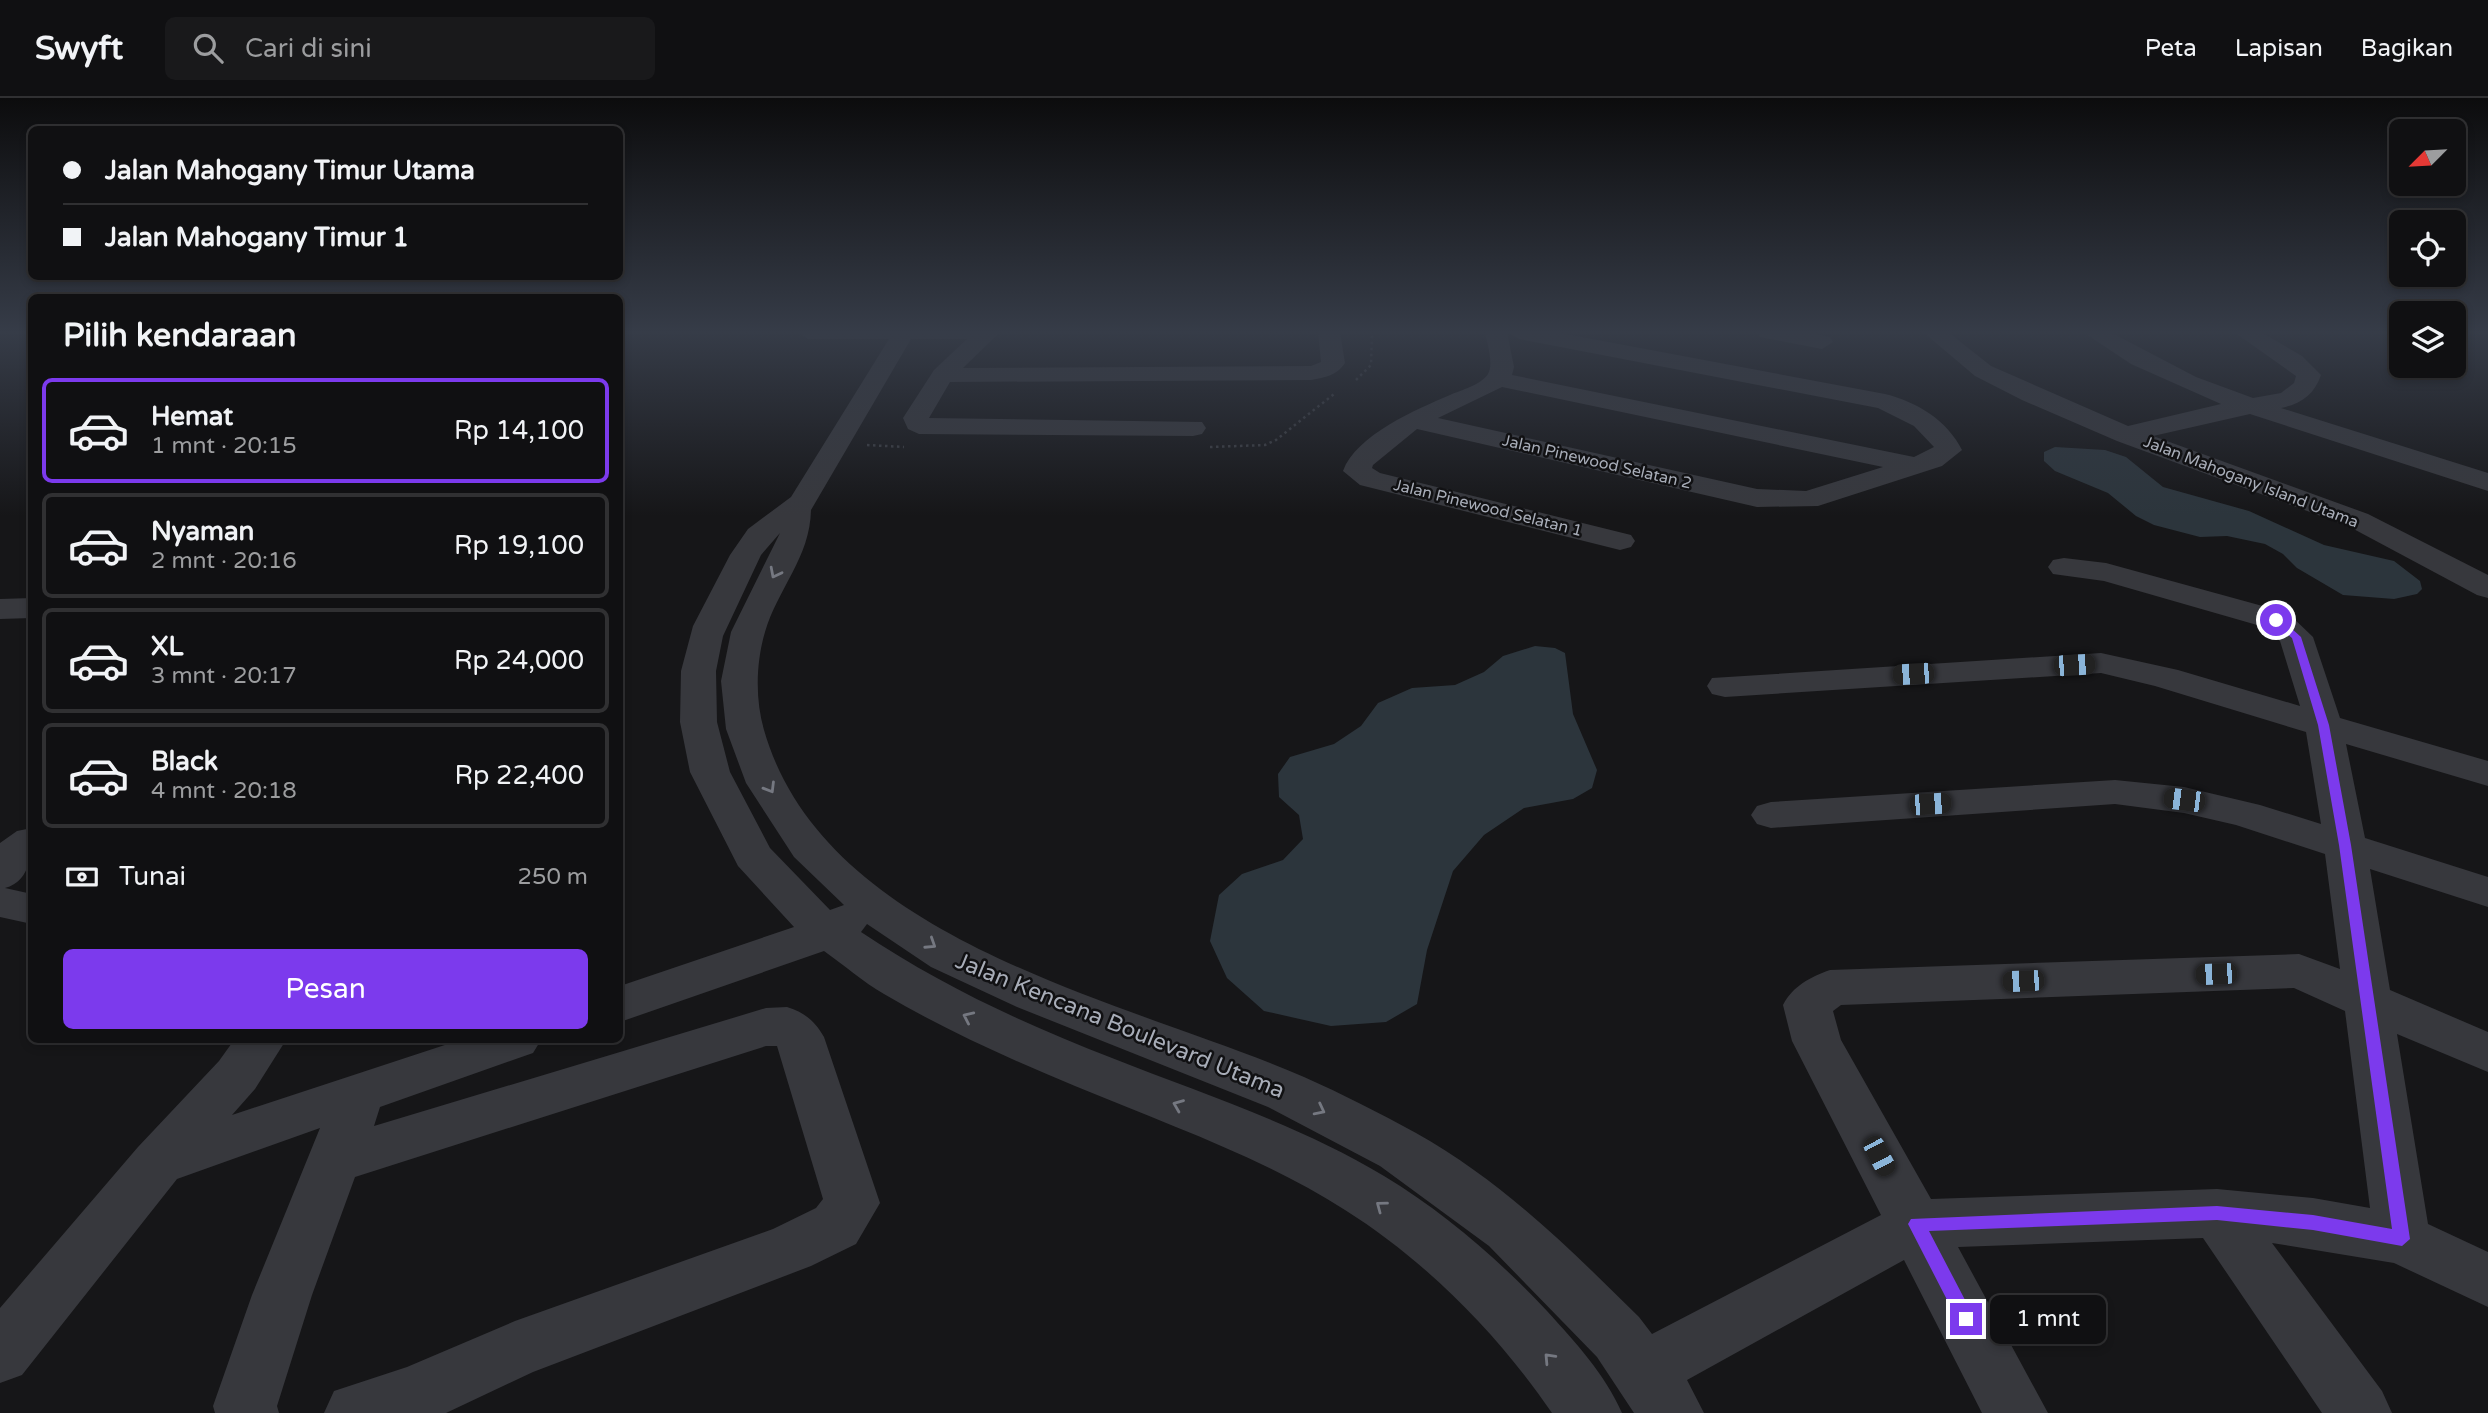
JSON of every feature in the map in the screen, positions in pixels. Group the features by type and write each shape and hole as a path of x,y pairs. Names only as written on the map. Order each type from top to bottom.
{"street":[{"name":"Jalan Kencana Boulevard Utama","path":"866,393 796,509 759,535 706,635 695,687 699,740 718,799 762,868 827,933 920,994 1002,1033 1256,1136 1364,1193 1464,1268 1563,1373 1590,1413"},
{"path":"931,393 916,418 917,424 928,428 1193,428"},
{"path":"1412,420 1474,393"},
{"path":"1568,393 1916,465"},
{"name":"Jalan Pinewood Selatan 2","path":"1412,420 1783,501 1808,500 1916,465 1949,450 1945,439 1913,414 1885,402 1840,393"},
{"name":"Jalan Mahogany Island Utama","path":"2028,393 2126,435 2358,520 2488,588"},
{"path":"2221,393 2488,483"},
{"path":"2126,435 2183,419 2289,399 2297,393"},
{"name":"Jalan Pinewood Selatan 1","path":"1412,420 1360,462 1357,471 1370,479 1620,541"},
{"name":"Jalan Kencana Boulevard Utama","path":"796,509 795,535 748,632 739,681 745,729 766,783 809,847 872,905 947,955 1034,995 1286,1092 1399,1150 1508,1228 1618,1337 1657,1392"},
{"path":"2064,567 2106,572 2276,620 2296,637 2324,725 2345,845 2402,1239"},
{"path":"0,609 28,608"},
{"path":"1725,686 2101,663 2165,678 2488,774"},
{"path":"1771,815 2115,792 2184,800 2246,814 2488,892"},
{"path":"0,875 12,855 28,844"},
{"path":"0,902 28,908"},
{"path":"623,1003 827,933 872,905"},
{"path":"2016,1413 1817,1041 1807,1005 1830,988 2299,971 2488,1053"},
{"path":"336,1160 766,1027 787,1026 799,1037 852,1203 836,1226 791,1248 515,1350 411,1397 356,1413"},
{"path":"0,1354 157,1163 237,1074 259,1043"},
{"path":"157,1163 507,1043"},
{"path":"247,1413 244,1406 282,1295 360,1093"},
{"path":"1657,1392 1702,1341 1917,1224 2217,1213 2313,1223 2402,1239 2488,1280"},
{"path":"2217,1213 2360,1413"}],"shaded area":[{"path":"2055,447 2105,450 2126,457 2163,487 2249,511 2324,545 2394,561 2420,581 2422,589 2417,594 2394,599 2343,595 2297,568 2283,554 2265,544 2227,536 2200,537 2154,525 2136,516 2108,493 2055,471 2044,461 2044,452"},
{"path":"1535,646 1555,648 1565,653 1573,714 1597,770 1592,788 1573,799 1524,808 1484,835 1453,871 1427,950 1417,1004 1386,1022 1331,1026 1264,1011 1227,978 1210,941 1219,895 1242,874 1283,860 1303,839 1299,815 1279,797 1278,774 1290,757 1334,744 1361,726 1378,703 1412,688 1455,685 1484,672 1503,656"}],"route":[{"path":"1966,1319 1917,1224 2217,1213 2313,1223 2402,1239 2345,845 2324,725 2296,637 2276,620"}]}
